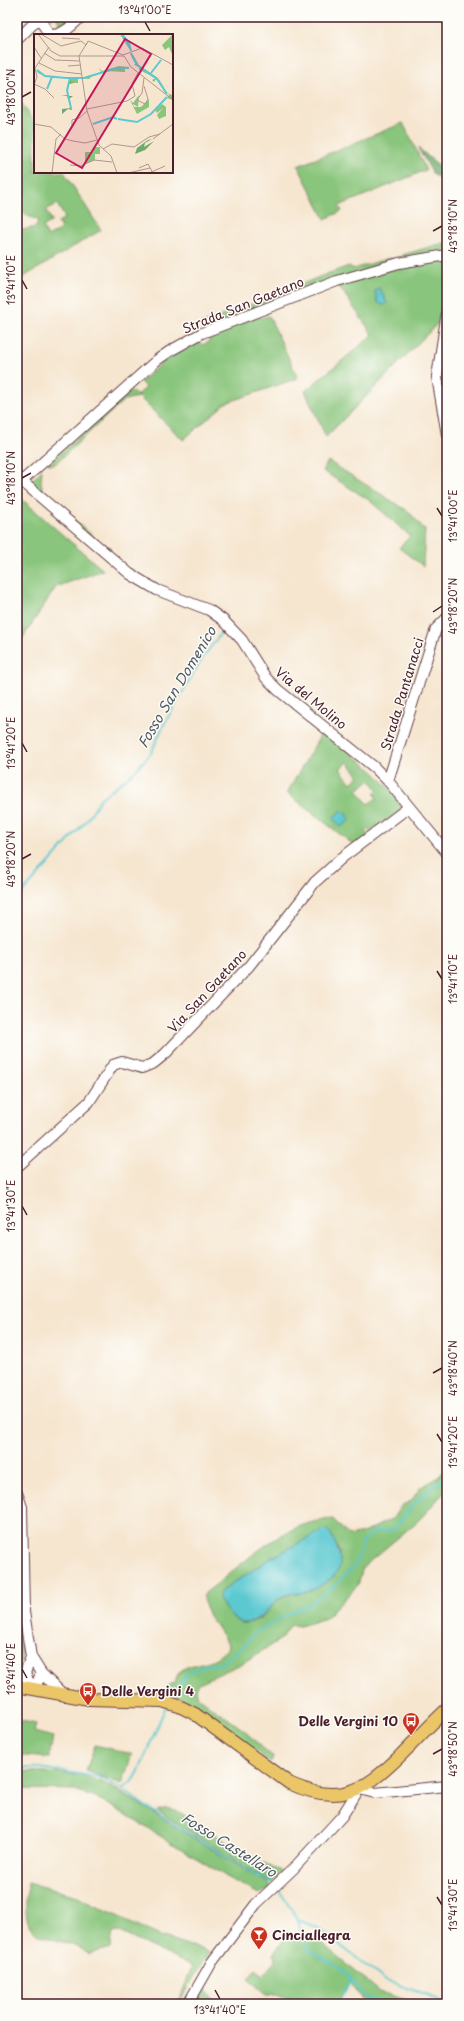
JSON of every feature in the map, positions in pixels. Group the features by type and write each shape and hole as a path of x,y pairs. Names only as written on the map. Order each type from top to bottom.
{"main road":[{"path":"17,1686 65,1696 110,1701 162,1701 179,1706 200,1717 279,1777 302,1789 336,1794 350,1792 372,1782 447,1709"}],"street":[{"path":"56,34 67,29 80,17"},
{"path":"17,40 36,21 42,23 49,34"},
{"name":"Strada San Gaetano","path":"20,479 157,360 184,342 202,333 338,281 399,264 447,255"},
{"path":"447,312 437,377 447,435"},
{"name":"Via del Molino","path":"20,479 130,574 157,590 204,608 223,620 242,640 266,678 278,690 374,767 388,781 447,853"},
{"name":"Strada Pantanacci","path":"388,781 436,629 447,618"},
{"name":"Via San Gaetano","path":"17,1167 89,1102 114,1065 122,1062 142,1068 154,1063 165,1054 249,966 315,882 329,868 409,807"},
{"path":"17,1492 22,1507 24,1612 31,1657 41,1673 65,1696"},
{"path":"17,1680 25,1673 31,1657"},
{"path":"25,1673 32,1689 38,1681 41,1673"},
{"path":"188,2004 212,1962 256,1904 280,1882 342,1816 359,1788 375,1793 447,1786"}],"green space":[{"path":"53,17 48,20 53,28 60,24 56,17 75,17 70,23 52,32 40,18"},
{"path":"17,96 34,123 34,173 65,173 101,230 17,281 17,231 36,227 38,220 25,215 17,206","holes":["57,204 65,218 58,222 61,229 48,237 43,227 52,221 46,210"]},
{"path":"403,123 426,170 339,206 342,211 325,219 298,166"},
{"path":"418,148 447,172 447,185 433,174"},
{"path":"447,242 447,250 403,260 402,255"},
{"path":"389,258 393,259 394,262 203,330 201,324 332,272 349,266 354,269"},
{"path":"447,258 447,296 442,319 326,437 305,391 373,335 338,285 399,267"},
{"path":"259,316 261,318 269,316 298,378 226,403 183,440 137,395 146,388 140,382 169,357 198,340 202,345 209,342 208,335"},
{"path":"131,390 138,397 124,400 55,464 48,464"},
{"path":"328,461 408,511 425,530 423,566 399,548 410,536 369,500 323,471"},
{"path":"42,470 41,483 44,492 98,541 111,549 106,550 29,483"},
{"path":"17,495 103,570 56,587 22,639 17,635"},
{"path":"323,731 377,775 387,786 402,809 370,831 368,829 365,831 369,836 355,846 287,793","holes":["348,762 359,776 351,783 340,769","370,780 378,790 374,793 377,798 368,804 357,790"]},
{"path":"447,1468 447,1489 419,1520 363,1567 358,1585 326,1618 300,1626 291,1625 281,1639 241,1664 199,1683 196,1690 198,1697 241,1728 273,1757 271,1763 225,1727 167,1690 168,1685 175,1683 180,1672 184,1669 189,1666 212,1660 227,1649 228,1644 208,1614 203,1598 205,1593 264,1546 297,1527 333,1519 349,1536 363,1533 393,1518 401,1506 411,1501 420,1488 437,1478","holes":["300,1543 336,1545 340,1553 301,1593 284,1596 279,1599 266,1613 254,1621 249,1623 241,1623 225,1608 219,1599 220,1592 271,1558"]},
{"path":"17,1531 22,1669 17,1674"},
{"path":"17,1720 36,1724 34,1732 53,1737 49,1758 17,1755"},
{"path":"95,1745 132,1754 122,1784 86,1771"},
{"path":"17,1771 66,1774 94,1779 101,1782 119,1791 253,1875 269,1883 271,1889 259,1894 232,1880 103,1801 75,1790 17,1789"},
{"path":"166,1808 176,1810 255,1859 283,1872 273,1882 253,1872 157,1811"},
{"path":"28,1883 74,1895 163,1937 209,1952 178,2004 192,1966 119,1932 113,1933 110,1948 89,1954 76,1946 41,1936 33,1930 28,1921 26,1906"},
{"path":"287,1935 313,1936 380,1992 420,2004 366,2004 349,1982 338,2004 304,2004 277,1994 266,1994 248,1979 256,1969 263,1975 275,1961 274,1954"},
{"path":"205,1987 213,1999 213,2004 194,2004"}],"water":[{"path":"379,288 387,303 384,305 378,303 375,291"},
{"path":"342,810 350,819 341,827 333,818"},
{"path":"325,1529 329,1531 332,1536 340,1559 339,1568 334,1576 312,1590 288,1594 281,1597 254,1621 242,1623 236,1620 225,1608 219,1599 220,1592 271,1558"}],"waterway":[{"name":"Fosso San Domenico","path":"17,899 87,820 100,799 135,771 151,753 163,726 200,662 225,627"},
{"path":"170,1699 188,1673 205,1665 220,1664 245,1645 252,1635 290,1613 308,1605 332,1588 356,1565 363,1542 371,1533 393,1530 417,1501 447,1475"},
{"path":"122,1789 133,1781 138,1773 166,1706"},
{"name":"Fosso Castellaro","path":"17,1768 40,1768 99,1777 122,1789 145,1806 252,1873 273,1883"},
{"name":"Fosso Castellaro","path":"277,1887 298,1920 303,1940 309,1949 347,1973 365,1997 385,2004"},
{"path":"298,1920 318,1928 386,1981 426,1994 447,2004"},
{"path":"339,2004 351,1978"}],"place":[{"name":"Delle Vergini 4","path":"88,1706"},
{"name":"Delle Vergini 10","path":"411,1736"},
{"name":"Cinciallegra","path":"259,1950"}]}
